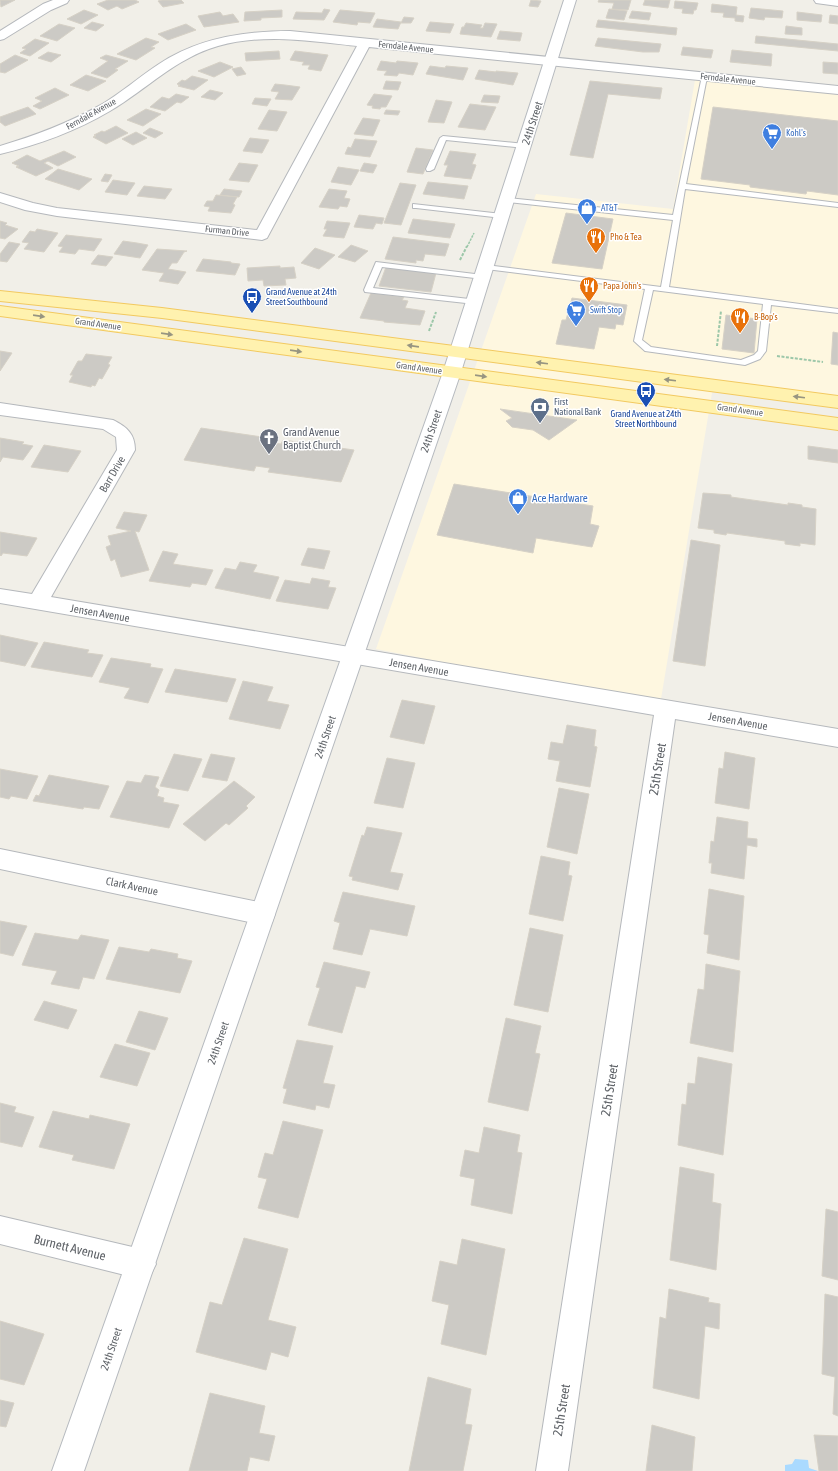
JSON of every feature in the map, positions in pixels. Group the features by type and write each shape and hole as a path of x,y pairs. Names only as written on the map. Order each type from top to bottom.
{"main road":[{"name":"Grand Avenue","path":"0,296 162,313 838,402"},
{"name":"Grand Avenue","path":"0,311 838,424"}],"street":[{"path":"0,36 47,7 63,0"},
{"name":"24th Street","path":"68,1471 452,372 508,200 570,0"},
{"path":"820,0 838,2"},
{"name":"Ferndale Avenue","path":"0,150 38,139 86,118 106,107 172,61 207,45 228,39 267,35 290,35 838,90"},
{"name":"Furman Drive","path":"0,197 30,207 57,212 262,235 365,43"},
{"name":"Barr Drive","path":"0,409 106,424 120,430 126,439 126,450 38,602"},
{"name":"Jensen Avenue","path":"0,596 838,738"},
{"name":"25th Street","path":"552,1471 666,709"},
{"name":"Clark Avenue","path":"0,859 263,914"},
{"name":"Burnett Avenue","path":"0,1230 141,1264"}],"lane":[{"path":"665,288 676,218 704,77"},
{"path":"430,169 443,138 524,146"},
{"path":"682,186 838,204"},
{"path":"508,200 676,218"},
{"path":"416,206 502,216"},
{"path":"475,302 368,290 380,264 454,273 485,272 665,288 838,311"},
{"path":"650,287 638,341 648,349 716,360 742,363 757,356 762,351 767,301"}],"path":[{"path":"454,273 482,214"},
{"path":"426,335 441,299"},
{"path":"716,360 722,308"},
{"path":"757,356 773,358 773,355 823,362"}],"shaded area":[{"path":"695,80 838,92 838,398 714,381 660,705 376,649 536,194 673,209"}],"water":[{"path":"795,1459 808,1460 809,1468 818,1471 785,1471 785,1465 792,1464"}],"building":[{"path":"0,0 15,0 1,7"},
{"path":"108,0 135,0 139,2 122,9 117,6 108,10 97,4"},
{"path":"181,0 184,3 163,7 158,1"},
{"path":"531,0 541,1 538,7 529,6"},
{"path":"599,0 631,0 628,10 612,9 614,3 598,2"},
{"path":"645,0 670,0 668,8 643,5"},
{"path":"675,1 698,3 693,14 682,13 683,9 674,8"},
{"path":"712,4 737,7 736,15 744,16 743,22 735,21 735,18 723,17 724,13 711,12"},
{"path":"751,8 783,11 782,18 765,17 764,20 749,18"},
{"path":"324,9 330,10 324,20 293,19 296,12 322,13"},
{"path":"609,9 627,11 624,20 606,18"},
{"path":"84,10 98,15 81,24 67,19"},
{"path":"282,10 282,17 261,18 261,20 244,21 245,12"},
{"path":"340,10 375,13 370,23 358,22 357,25 333,22"},
{"path":"632,11 651,13 649,20 629,18"},
{"path":"220,12 223,16 233,14 239,22 204,27 198,16"},
{"path":"797,12 822,15 821,22 797,20"},
{"path":"830,15 838,16 838,24 829,23"},
{"path":"404,17 414,18 411,23 401,23"},
{"path":"377,19 401,22 398,29 373,27"},
{"path":"598,20 677,28 676,35 596,27"},
{"path":"92,22 104,25 96,31 84,28"},
{"path":"430,22 454,24 450,33 426,31"},
{"path":"466,23 482,25 480,28 483,28 485,23 497,24 491,37 460,34 462,27 464,27"},
{"path":"59,24 75,28 57,41 40,36"},
{"path":"186,24 196,30 168,40 158,34"},
{"path":"786,26 802,28 802,35 785,34"},
{"path":"500,31 522,33 520,41 497,39"},
{"path":"756,36 838,44 838,51 755,43"},
{"path":"146,38 159,42 151,47 155,48 136,60 117,54"},
{"path":"598,38 661,44 659,52 643,52 595,46"},
{"path":"35,39 49,43 30,56 20,53 26,49 22,48"},
{"path":"683,47 713,50 711,58 681,55"},
{"path":"732,50 772,54 771,66 730,62"},
{"path":"279,51 280,59 246,61 245,53"},
{"path":"295,51 328,55 321,71 308,69 310,65 302,65 304,62 290,60"},
{"path":"48,52 61,55 51,62 38,58"},
{"path":"15,55 28,60 5,73 0,72 0,64"},
{"path":"106,55 128,61 115,69 118,70 107,78 91,73 108,61 100,58"},
{"path":"381,61 418,63 413,75 399,73 397,76 384,75 387,71 377,70"},
{"path":"220,62 233,67 214,77 198,71"},
{"path":"823,62 838,63 838,74 823,73"},
{"path":"430,66 445,68 446,66 468,68 463,80 426,74"},
{"path":"241,67 246,74 237,76 232,69"},
{"path":"479,70 518,73 513,85 475,79"},
{"path":"86,75 106,81 88,91 70,85"},
{"path":"192,76 208,80 194,90 178,86 180,85 177,84 182,80 185,81"},
{"path":"386,81 401,82 398,90 383,89"},
{"path":"590,81 662,88 660,99 608,94 593,158 570,155"},
{"path":"275,84 300,87 292,100 275,99 279,92 271,91"},
{"path":"55,88 69,95 40,109 33,106 42,101 35,98"},
{"path":"210,90 223,93 215,100 201,97"},
{"path":"176,94 189,97 181,103 177,102 165,111 150,107 162,97 169,99"},
{"path":"374,94 392,96 386,107 381,107 380,109 372,108 373,106 367,105"},
{"path":"484,95 500,96 498,103 481,102"},
{"path":"255,98 271,99 267,106 252,104"},
{"path":"436,100 452,102 444,123 428,122"},
{"path":"470,104 496,107 485,130 458,127"},
{"path":"28,107 36,114 5,126 0,122 0,117"},
{"name":"Kohl's","path":"713,107 838,121 838,195 807,191 806,194 701,179"},
{"path":"146,109 161,114 143,126 127,120"},
{"path":"269,110 287,112 277,131 258,129"},
{"path":"386,110 400,111 398,115 384,114"},
{"path":"363,118 380,120 373,136 354,134"},
{"path":"116,126 128,133 106,144 93,137 102,131 104,132"},
{"path":"150,128 163,133 155,138 143,133"},
{"path":"136,132 147,138 133,145 122,139"},
{"path":"250,138 269,140 262,153 243,151"},
{"path":"355,139 377,141 370,157 345,154 348,147 351,148"},
{"path":"416,148 433,150 423,174 407,172"},
{"path":"64,151 76,157 58,166 48,161 44,163 53,168 36,176 16,167 19,166 12,163 27,155 40,161"},
{"path":"450,151 476,154 472,164 476,165 471,179 444,176 448,165 444,165"},
{"path":"239,163 258,165 249,182 229,180"},
{"path":"364,163 377,165 373,173 360,171"},
{"path":"338,167 359,170 351,185 331,182"},
{"path":"58,169 92,179 79,190 45,179"},
{"path":"105,174 112,175 108,182 101,181"},
{"path":"113,180 135,183 127,195 105,192"},
{"path":"428,182 468,186 464,199 423,194"},
{"path":"400,183 416,185 401,225 384,223"},
{"path":"144,186 172,189 165,199 137,196"},
{"path":"224,189 242,191 239,197 220,195"},
{"path":"329,189 347,191 344,198 350,199 347,207 340,206 338,209 319,207"},
{"path":"216,195 237,197 233,204 235,205 231,213 208,211 210,207 204,206 207,201 213,201"},
{"path":"566,213 613,219 602,269 552,263"},
{"path":"359,215 384,218 382,224 376,223 373,229 354,227"},
{"path":"413,219 455,224 450,238 408,233"},
{"path":"0,221 7,223 5,225 18,229 5,239 0,238"},
{"path":"327,221 350,223 344,238 323,236 327,229 324,229"},
{"path":"37,229 58,233 44,252 24,249 29,243 22,242 30,231 35,232"},
{"path":"66,235 102,239 94,251 79,249 75,254 59,252 63,247 58,246"},
{"path":"393,237 449,244 445,256 425,254 423,261 416,260 416,263 385,259"},
{"path":"123,241 148,245 140,258 114,254"},
{"path":"9,242 20,244 7,262 0,261 0,254"},
{"path":"351,245 368,251 355,262 338,257"},
{"path":"315,248 335,255 319,269 301,263"},
{"path":"157,249 187,251 184,252 177,263 172,263 168,269 186,272 178,284 159,281 164,273 142,270"},
{"path":"98,255 113,257 106,266 91,264"},
{"path":"203,259 240,264 235,275 196,271"},
{"path":"280,266 280,268 294,267 296,278 285,279 286,285 264,286 263,280 248,281 247,268"},
{"path":"386,267 436,273 431,292 379,286"},
{"path":"371,293 404,297 402,300 408,301 405,308 425,311 420,325 360,318"},
{"path":"572,298 627,305 623,325 616,324 615,329 599,327 594,349 556,344 562,320 566,320"},
{"name":"B-Bop's","path":"726,315 757,319 754,353 722,349"},
{"path":"833,332 838,333 838,365 831,364"},
{"path":"0,351 12,353 0,371"},
{"path":"86,354 112,357 108,364 110,365 102,379 99,378 95,386 92,385 91,387 69,382 73,375 70,375 78,361 82,361"},
{"name":"First National Bank","path":"500,409 577,420 549,440 533,430 512,427 506,421 512,418"},
{"name":"Grand Avenue Baptist Church","path":"201,428 269,438 267,442 281,444 283,440 354,450 341,482 268,472 270,468 256,466 254,471 184,460"},
{"path":"0,438 24,442 22,444 33,446 23,460 3,457 0,462"},
{"path":"44,445 81,451 68,472 31,467"},
{"path":"808,446 838,450 838,463 808,459"},
{"name":"Ace Hardware","path":"454,484 593,506 590,524 599,526 592,547 536,538 533,553 437,535"},
{"path":"703,493 731,495 731,497 788,505 788,503 816,509 815,545 800,543 800,546 785,544 785,541 727,533 726,535 714,533 714,530 698,528"},
{"path":"124,512 147,515 139,532 135,531 149,570 121,577 115,559 111,561 106,547 111,545 108,536 131,531 116,528"},
{"path":"0,532 37,538 27,556 3,553 1,556"},
{"path":"691,540 720,545 705,666 673,661"},
{"path":"308,548 330,551 324,569 301,565"},
{"path":"163,551 178,554 173,564 213,570 206,585 192,583 190,587 149,581"},
{"path":"240,562 257,565 253,572 279,577 270,599 215,588 225,568 236,570"},
{"path":"312,578 330,581 328,587 336,588 328,609 276,601 285,580 310,584"},
{"path":"0,635 38,643 25,666 0,661"},
{"path":"44,642 89,650 87,653 103,655 92,677 31,667"},
{"path":"111,658 151,664 150,667 163,669 148,703 124,698 130,688 99,682"},
{"path":"175,669 236,679 227,702 165,692"},
{"path":"243,681 273,687 267,701 289,705 280,729 229,719"},
{"path":"402,700 435,706 424,744 390,737"},
{"path":"567,725 596,730 594,746 597,747 590,787 556,781 560,761 548,759 551,742 563,744"},
{"path":"725,752 755,758 749,809 715,803 719,768 723,769"},
{"path":"174,754 202,759 188,791 160,786"},
{"path":"211,754 235,758 227,781 202,777"},
{"path":"387,758 415,763 403,808 374,803"},
{"path":"0,769 38,776 27,799 11,796 9,799 0,797"},
{"path":"49,775 109,786 99,809 84,807 83,809 33,801 36,795 39,796"},
{"path":"145,775 159,777 155,787 159,790 157,796 164,798 163,802 179,805 169,828 110,817 127,781 141,783"},
{"path":"234,781 255,797 246,806 248,808 229,825 226,823 205,841 183,824"},
{"path":"559,788 589,794 577,854 547,847"},
{"path":"717,817 748,822 747,838 757,839 757,847 747,845 744,879 711,873 712,863 709,863 711,841 714,842"},
{"path":"367,827 402,833 390,872 403,874 398,890 352,880 353,877 349,876 362,835 364,836"},
{"path":"541,856 570,862 568,875 572,876 563,921 529,914"},
{"path":"709,889 744,896 739,960 707,953 709,935 704,934"},
{"path":"343,892 415,906 407,936 370,929 362,955 333,949 340,923 334,921"},
{"path":"0,921 27,926 13,956 0,953"},
{"path":"530,928 563,935 548,1012 514,1005"},
{"path":"35,933 78,940 81,935 109,940 94,979 83,977 79,989 51,984 57,971 22,965"},
{"path":"119,947 149,952 151,949 178,954 177,958 192,961 180,993 106,979"},
{"path":"324,962 370,972 365,988 356,986 342,1033 308,1025 320,988 316,987"},
{"path":"706,964 740,971 733,1052 690,1043 698,989 704,990"},
{"path":"44,1001 77,1010 68,1029 34,1020"},
{"path":"139,1011 168,1018 155,1050 126,1042"},
{"path":"506,1018 541,1026 535,1053 540,1054 528,1111 488,1102"},
{"path":"297,1040 333,1046 323,1083 335,1085 329,1108 316,1105 315,1110 283,1103 287,1089 283,1088"},
{"path":"115,1044 150,1053 137,1086 100,1077"},
{"path":"698,1057 732,1064 723,1155 678,1145 682,1104 686,1105 688,1083 695,1084"},
{"path":"0,1103 16,1107 14,1112 34,1117 22,1147 0,1142"},
{"path":"53,1111 89,1119 90,1115 130,1124 114,1169 72,1160 74,1155 39,1147"},
{"path":"283,1121 323,1130 298,1218 258,1208 267,1179 258,1177 265,1153 273,1155"},
{"path":"484,1127 520,1135 517,1152 522,1153 512,1214 471,1205 475,1179 460,1176 465,1150 479,1153"},
{"path":"680,1167 714,1174 712,1202 721,1204 716,1270 670,1260"},
{"path":"826,1209 838,1212 838,1280 822,1276"},
{"path":"244,1238 288,1249 268,1320 296,1327 288,1357 271,1352 266,1370 196,1352 210,1302 222,1305"},
{"path":"462,1239 505,1249 486,1355 441,1344 449,1305 432,1301 440,1261 457,1265"},
{"path":"669,1289 709,1298 708,1302 720,1304 719,1329 705,1326 699,1399 653,1388 660,1317 666,1319"},
{"path":"825,1294 838,1297 838,1416 833,1414 835,1377 822,1374"},
{"path":"0,1321 44,1334 24,1385 0,1379"},
{"path":"428,1377 471,1389 465,1424 472,1425 463,1471 409,1471"},
{"path":"210,1393 265,1406 259,1433 275,1436 269,1461 250,1457 247,1471 189,1471"},
{"path":"0,1400 14,1403 6,1427 0,1426"},
{"path":"652,1425 695,1437 692,1471 646,1471"},
{"path":"814,1435 838,1436 838,1471 819,1471"}],"place":[{"name":"Kohl's","path":"772,150"},
{"name":"AT&T","path":"587,225"},
{"name":"Pho & Tea","path":"596,254"},
{"name":"Papa John's","path":"589,303"},
{"name":"Grand Avenue at 24th Street Southbound","path":"252,314"},
{"name":"Swift Stop","path":"576,327"},
{"name":"B-Bop's","path":"740,334"},
{"name":"Grand Avenue at 24th Street Northbound","path":"646,408"},
{"name":"First National Bank","path":"540,424"},
{"name":"Grand Avenue Baptist Church","path":"269,455"},
{"name":"Ace Hardware","path":"518,515"}]}
